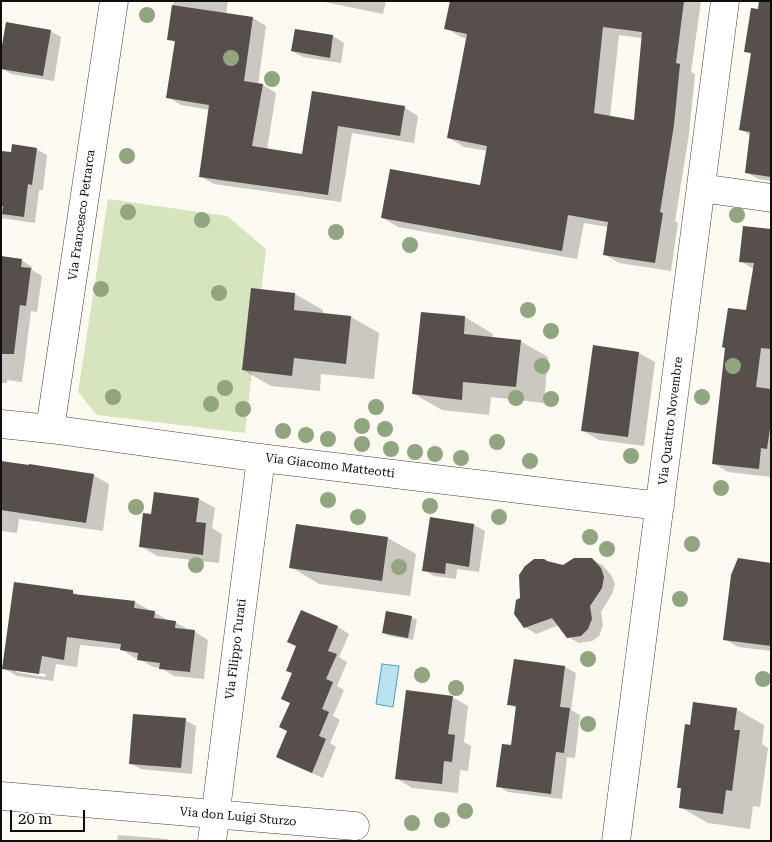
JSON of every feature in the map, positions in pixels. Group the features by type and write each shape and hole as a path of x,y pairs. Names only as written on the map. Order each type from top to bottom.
{"street":[{"name":"Via Francesco Petrarca","path":"50,429 114,1"},
{"name":"Via Quattro Novembre","path":"616,841 725,1"},
{"path":"701,188 771,198"},
{"name":"Via Giacomo Matteotti","path":"1,424 261,458 660,506"},
{"name":"Via Filippo Turati","path":"213,828 261,458"},
{"name":"Via don Luigi Sturzo","path":"1,796 213,828 354,826"}],"green space":[{"path":"108,199 227,216 266,249 245,433 97,415 78,392"}],"water":[{"path":"382,664 399,666 393,707 376,704"}],"building":[{"path":"450,1 684,1 676,63 680,64 674,125 660,212 663,213 655,263 603,255 608,222 568,215 562,251 381,218 390,169 480,185 487,146 447,138 467,34 444,29","holes":["603,27 642,32 634,120 594,113"]},
{"path":"759,1 771,2 771,177 745,173 750,132 739,130 751,53 744,52 751,8 758,9"},
{"path":"172,5 253,17 244,81 263,84 252,146 302,154 312,91 405,106 400,136 338,126 328,195 199,177 209,105 166,98 175,41 167,40"},
{"path":"6,22 51,30 43,76 1,69 1,51"},
{"path":"295,29 333,35 330,58 291,51"},
{"path":"12,144 37,148 32,185 28,184 24,217 2,214 1,151 11,152"},
{"path":"743,226 771,229 771,349 761,348 756,387 771,389 771,422 767,449 761,448 759,469 712,464 725,348 722,347 728,308 746,310 754,263 739,262"},
{"path":"1,256 22,259 21,267 31,268 26,306 20,305 14,354 1,354"},
{"path":"251,288 295,293 294,310 351,316 346,364 294,358 292,376 242,370"},
{"path":"421,312 465,316 464,334 521,340 516,387 463,382 462,400 412,394"},
{"path":"593,345 639,352 628,437 581,431"},
{"path":"1,461 94,474 86,523 1,510"},
{"path":"154,492 199,498 196,522 206,523 203,555 139,547 143,513 151,514"},
{"path":"430,517 474,524 469,567 446,563 445,574 422,571"},
{"path":"296,524 388,537 382,581 289,568"},
{"path":"574,558 592,558 601,568 604,577 602,588 590,606 592,619 588,629 581,636 567,638 552,618 524,628 514,614 516,600 520,598 519,575 525,566 534,559 544,559 563,565"},
{"path":"738,558 771,563 771,646 723,640 731,575"},
{"path":"14,582 73,590 73,594 135,601 134,608 155,611 154,618 176,621 175,628 195,630 190,672 159,669 160,663 137,660 138,653 120,650 121,644 67,637 64,660 42,656 39,674 2,669"},
{"path":"301,610 338,626 328,651 337,654 326,679 333,682 322,709 329,712 319,736 326,739 312,773 276,757 287,731 279,727 290,703 281,699 292,673 286,671 296,646 287,642"},
{"path":"386,611 412,616 408,638 382,633"},
{"path":"514,659 565,666 560,707 570,708 564,753 556,752 551,794 496,787 502,744 511,745 516,706 507,705"},
{"path":"406,690 453,696 448,734 455,735 452,762 444,761 442,784 395,779"},
{"path":"693,702 737,708 734,730 740,730 732,791 726,790 723,814 679,808 681,788 677,788 685,724 690,725"},
{"path":"133,714 186,718 181,768 129,764"}]}
